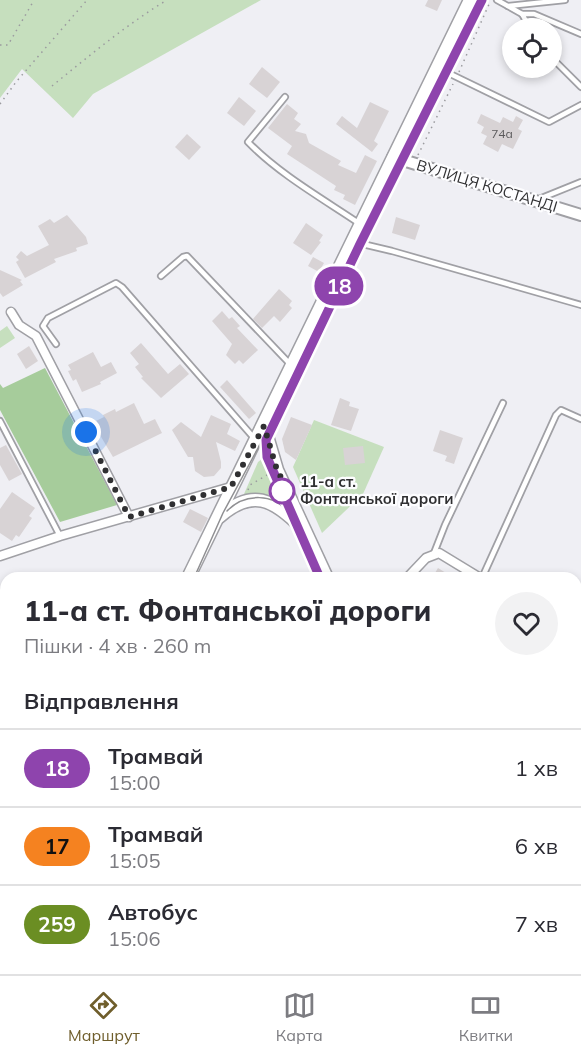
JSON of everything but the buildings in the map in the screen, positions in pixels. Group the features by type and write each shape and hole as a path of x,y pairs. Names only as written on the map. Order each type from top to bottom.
{"main road":[{"path":"191,572 470,0"},
{"path":"264,426 277,470 324,572"},
{"path":"215,520 236,504 254,499 273,503 284,510 308,534"}],"street":[{"name":"ВУЛИЦЯ КОСТАНДІ","path":"393,158 581,215"},
{"path":"11,312 19,325 36,336 129,517"},
{"path":"0,556 60,536 231,487"},
{"path":"413,572 426,558 434,554 443,554 472,572"}],"lane":[{"path":"497,0 522,14 534,14 581,34"},
{"path":"508,6 565,0"},
{"path":"522,14 524,18"},
{"path":"437,68 549,122 581,105"},
{"path":"562,68 581,87"},
{"path":"285,97 248,142 303,185 360,224"},
{"path":"535,201 581,182"},
{"path":"351,242 392,251 581,305"},
{"path":"161,276 183,256 187,256 292,366"},
{"path":"56,344 43,326 48,318 116,283 256,440"},
{"path":"434,554 449,515 502,403"},
{"path":"484,572 556,416 561,410 581,419"},
{"path":"0,421 60,536"}],"path":[{"path":"0,104 16,82 87,0"},
{"path":"52,86 148,11 167,0"},
{"path":"0,45 8,45 33,2"}],"green space":[{"path":"0,0 261,0 93,94 73,118 22,69 0,98"},
{"path":"7,326 15,338 0,348 0,331"},
{"path":"45,368 117,505 60,522 0,410 0,384 3,388"},
{"path":"314,420 384,447 363,494 322,533 293,467"},
{"path":"262,459 281,499 262,494 244,494 258,462"}],"tram line":[{"path":"197,572 223,513 258,448 397,159 479,0"},
{"name":"18","path":"317,572 267,457 266,440 277,413 482,0"},
{"path":"267,436 265,450 267,457 317,572"},
{"path":"227,511 242,501 260,498 276,502 289,515"}],"place":[{"name":"11-а ст. Фонтанської дороги","path":"282,491"}],"route":[{"path":"86,432 129,517 231,487 264,426 277,470 286,487 282,491"}]}
